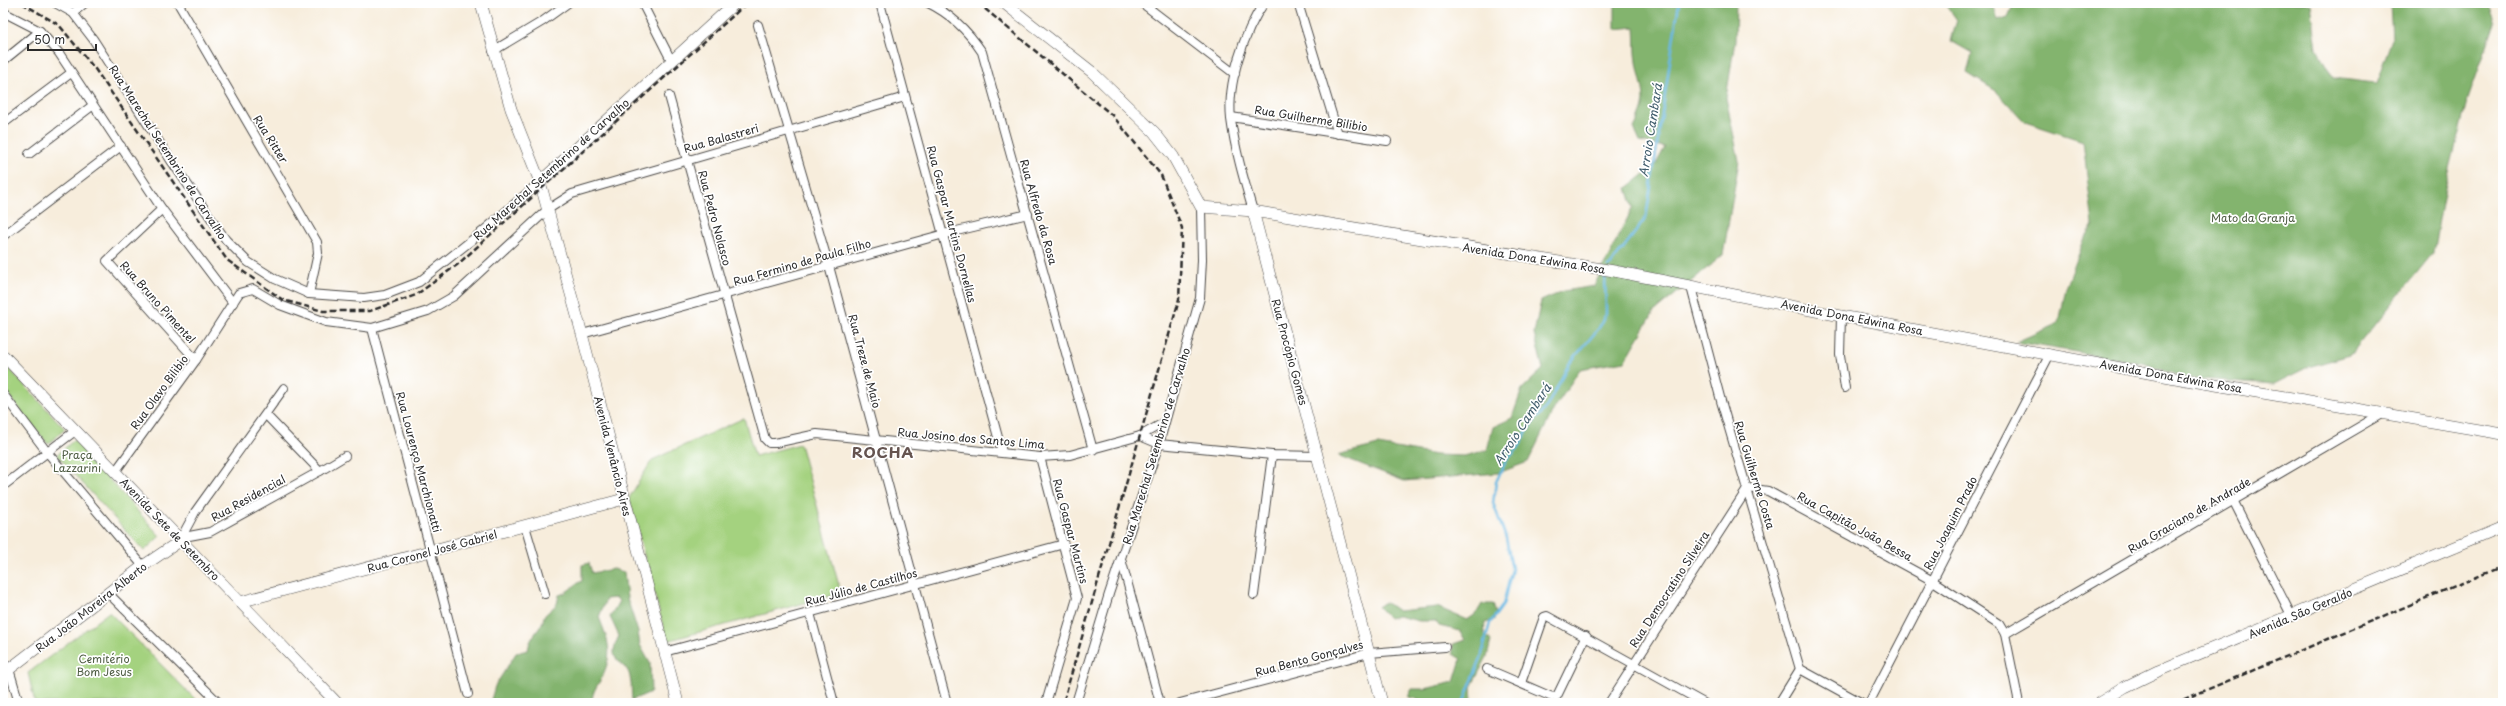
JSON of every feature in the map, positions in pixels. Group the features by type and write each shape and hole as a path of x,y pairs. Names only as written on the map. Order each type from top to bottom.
{"street":[{"name":"Rua Marechal Setembrino de Carvalho","path":"55,3 73,13 109,62 172,162 226,240 248,262 275,279 309,294 364,298 384,295 419,282 482,232 540,182 671,60 736,3"},
{"path":"73,13 85,3"},
{"name":"Rua Ritter","path":"178,3 317,242 318,253 309,294"},
{"name":"Avenida Venâncio Aires","path":"481,3 493,51 511,109 540,182 582,334 678,703"},
{"path":"493,51 543,21 568,3"},
{"path":"642,3 671,60"},
{"name":"Rua Gaspar Martins Dornellas","path":"880,3 1002,452"},
{"name":"Rua Alfredo da Rosa","path":"928,3 939,8 969,33 982,52 1093,450"},
{"name":"Rua Marechal Setembrino de Carvalho","path":"1004,3 1092,72 1154,132 1173,156 1201,207 1202,260 1200,298 1159,444 1076,703"},
{"path":"1142,3 1235,74"},
{"name":"Rua Procópio Gomes","path":"1264,3 1245,36 1235,74 1231,117 1236,152 1253,210 1382,703"},
{"path":"1298,3 1338,134"},
{"path":"3,12 40,31 58,53 162,209 233,303 239,292 253,289 280,305 326,322 372,328 428,311 454,296 547,210"},
{"name":"Rua Treze de Maio","path":"758,25 829,266 874,441 947,703"},
{"path":"3,61 40,31"},
{"path":"4,123 71,73"},
{"name":"Rua Pedro Nolasco","path":"669,96 688,159 765,439"},
{"name":"Rua Balastreri","path":"547,210 572,194 905,97"},
{"path":"29,154 92,106"},
{"name":"Rua Guilherme Bilibio","path":"1231,117 1338,134 1387,140"},
{"path":"3,236 121,146"},
{"name":"Avenida Dona Edwina Rosa","path":"1201,207 1253,210 1614,270 1691,287 1841,316 2186,380 2503,434"},
{"name":"Rua Bruno Pimentel","path":"162,209 107,261 196,360"},
{"name":"Rua Fermino de Paula Filho","path":"582,334 944,234 1028,214"},
{"name":"Rua Guilherme Costa","path":"1691,287 1721,401 1748,488 1800,669"},
{"name":"Rua Olavo Bilibio","path":"115,472 196,360 233,303"},
{"path":"1841,316 1840,355 1845,388"},
{"name":"Rua Lourenço Marchionatti","path":"372,328 432,552 468,694"},
{"name":"Rua Joaquim Prado","path":"1869,703 2050,354"},
{"name":"Avenida Sete de Setembro","path":"3,355 75,431 182,539 240,602 338,703"},
{"name":"Rua Residencial","path":"182,539 196,512 284,388"},
{"path":"3,394 47,452 143,566"},
{"name":"Rua Graciano de Andrade","path":"2006,634 2234,502 2383,413"},
{"path":"266,415 320,471"},
{"name":"Rua Josino dos Santos Lima","path":"765,439 769,443 775,443 817,434 1040,457 1070,455 1093,450 1140,436 1165,422"},
{"path":"3,486 75,431"},
{"path":"1140,436 1159,444 1272,455 1317,456"},
{"path":"1254,596 1272,455"},
{"name":"Rua Residencial","path":"182,539 210,532 345,456"},
{"name":"Rua Gaspar Martins","path":"1040,457 1077,598 1046,703"},
{"name":"Rua Capitão João Bessa","path":"1748,488 1768,491 1933,581 1988,616 1999,624 2006,634"},
{"name":"Rua Democratino Silveira","path":"1609,703 1632,664 1748,488"},
{"name":"Rua Coronel José Gabriel","path":"240,602 432,552 624,499"},
{"path":"2234,502 2292,617"},
{"path":"525,526 545,594"},
{"name":"Avenida São Geraldo","path":"2099,703 2125,686 2158,671 2292,617 2503,527"},
{"name":"Rua João Moreira Alberto","path":"5,668 110,594 143,566 182,539"},
{"name":"Rua Júlio de Castilhos","path":"664,652 1064,544"},
{"path":"1121,559 1160,703"},
{"path":"110,594 220,703"},
{"path":"810,612 834,703"},
{"path":"1521,683 1544,617 1547,616 1586,636 1632,664 1704,703"},
{"path":"2006,634 2019,703"},
{"path":"1487,669 1552,697 1557,696 1586,636"},
{"name":"Rua Bento Gonçalves","path":"1180,703 1370,653 1445,647"},
{"path":"5,668 19,703"},
{"path":"1779,703 1800,669 1862,703"}],"green space":[{"path":"1615,3 1736,3 1735,41 1726,98 1739,161 1723,255 1654,312 1625,361 1580,369 1554,409 1528,462 1498,473 1404,481 1338,455 1378,445 1436,455 1464,456 1487,450 1493,427 1512,418 1522,389 1543,369 1534,333 1541,301 1563,291 1594,286 1633,207 1627,188 1655,166 1665,147 1640,142 1634,128 1644,101 1643,89 1636,58 1635,27 1615,29"},
{"name":"Mato da Granja","path":"1945,3 1993,3 1998,20 2008,17 2014,3 2311,3 2317,49 2333,78 2376,83 2392,39 2390,3 2487,3 2495,23 2466,105 2445,188 2433,253 2350,355 2308,367 2274,384 2186,378 2142,363 2016,342 2059,323 2066,288 2084,240 2093,225 2083,141 2025,122 1996,91 1967,73 1972,53 1951,41 1957,20"},
{"name":"Praça Lazzarini","path":"3,362 65,429 48,444 3,389"},
{"path":"744,418 755,456 800,444 841,593 667,641 629,498 652,460"},
{"name":"Praça Lazzarini","path":"74,440 160,536 144,551 57,455"},
{"path":"589,563 592,573 613,569 624,572 627,598 638,632 640,645 650,663 651,692 632,700 631,683 628,671 615,657 615,645 619,636 610,617 619,601 616,598 606,599 599,617 607,640 609,653 606,668 594,692 592,703 490,703 495,686 516,653 528,650 529,644 541,625 544,616 557,604 559,595 565,593 582,581 582,565"},
{"path":"1385,602 1398,611 1437,607 1467,620 1476,614 1482,604 1493,604 1496,614 1494,620 1485,623 1484,633 1491,641 1487,657 1471,687 1472,699 1477,703 1420,703 1417,699 1408,697 1412,689 1425,689 1454,682 1461,659 1453,654 1453,644 1465,640 1460,631 1439,626 1436,621 1419,621 1398,616 1389,618 1378,607"},
{"name":"Cemitério Bom Jesus","path":"109,612 199,703 35,703 28,673"}],"waterway":[{"name":"Arroio Cambará","path":"1609,267 1646,218 1679,3"},
{"name":"Arroio Cambará","path":"1463,703 1481,658 1490,623 1503,605 1512,569 1506,538 1493,503 1496,482 1506,461 1519,447 1530,426 1547,406 1569,364 1599,328 1606,313 1605,273"}],"railway":[{"path":"22,3 59,25 95,69 227,260 283,300 323,311 370,311 416,295 457,265 747,3"},
{"path":"978,3 1113,116 1161,175 1182,228 1179,300 1063,703"},
{"path":"2175,703 2503,566"}],"district":[{"name":"ROCHA","path":"883,451"}]}
